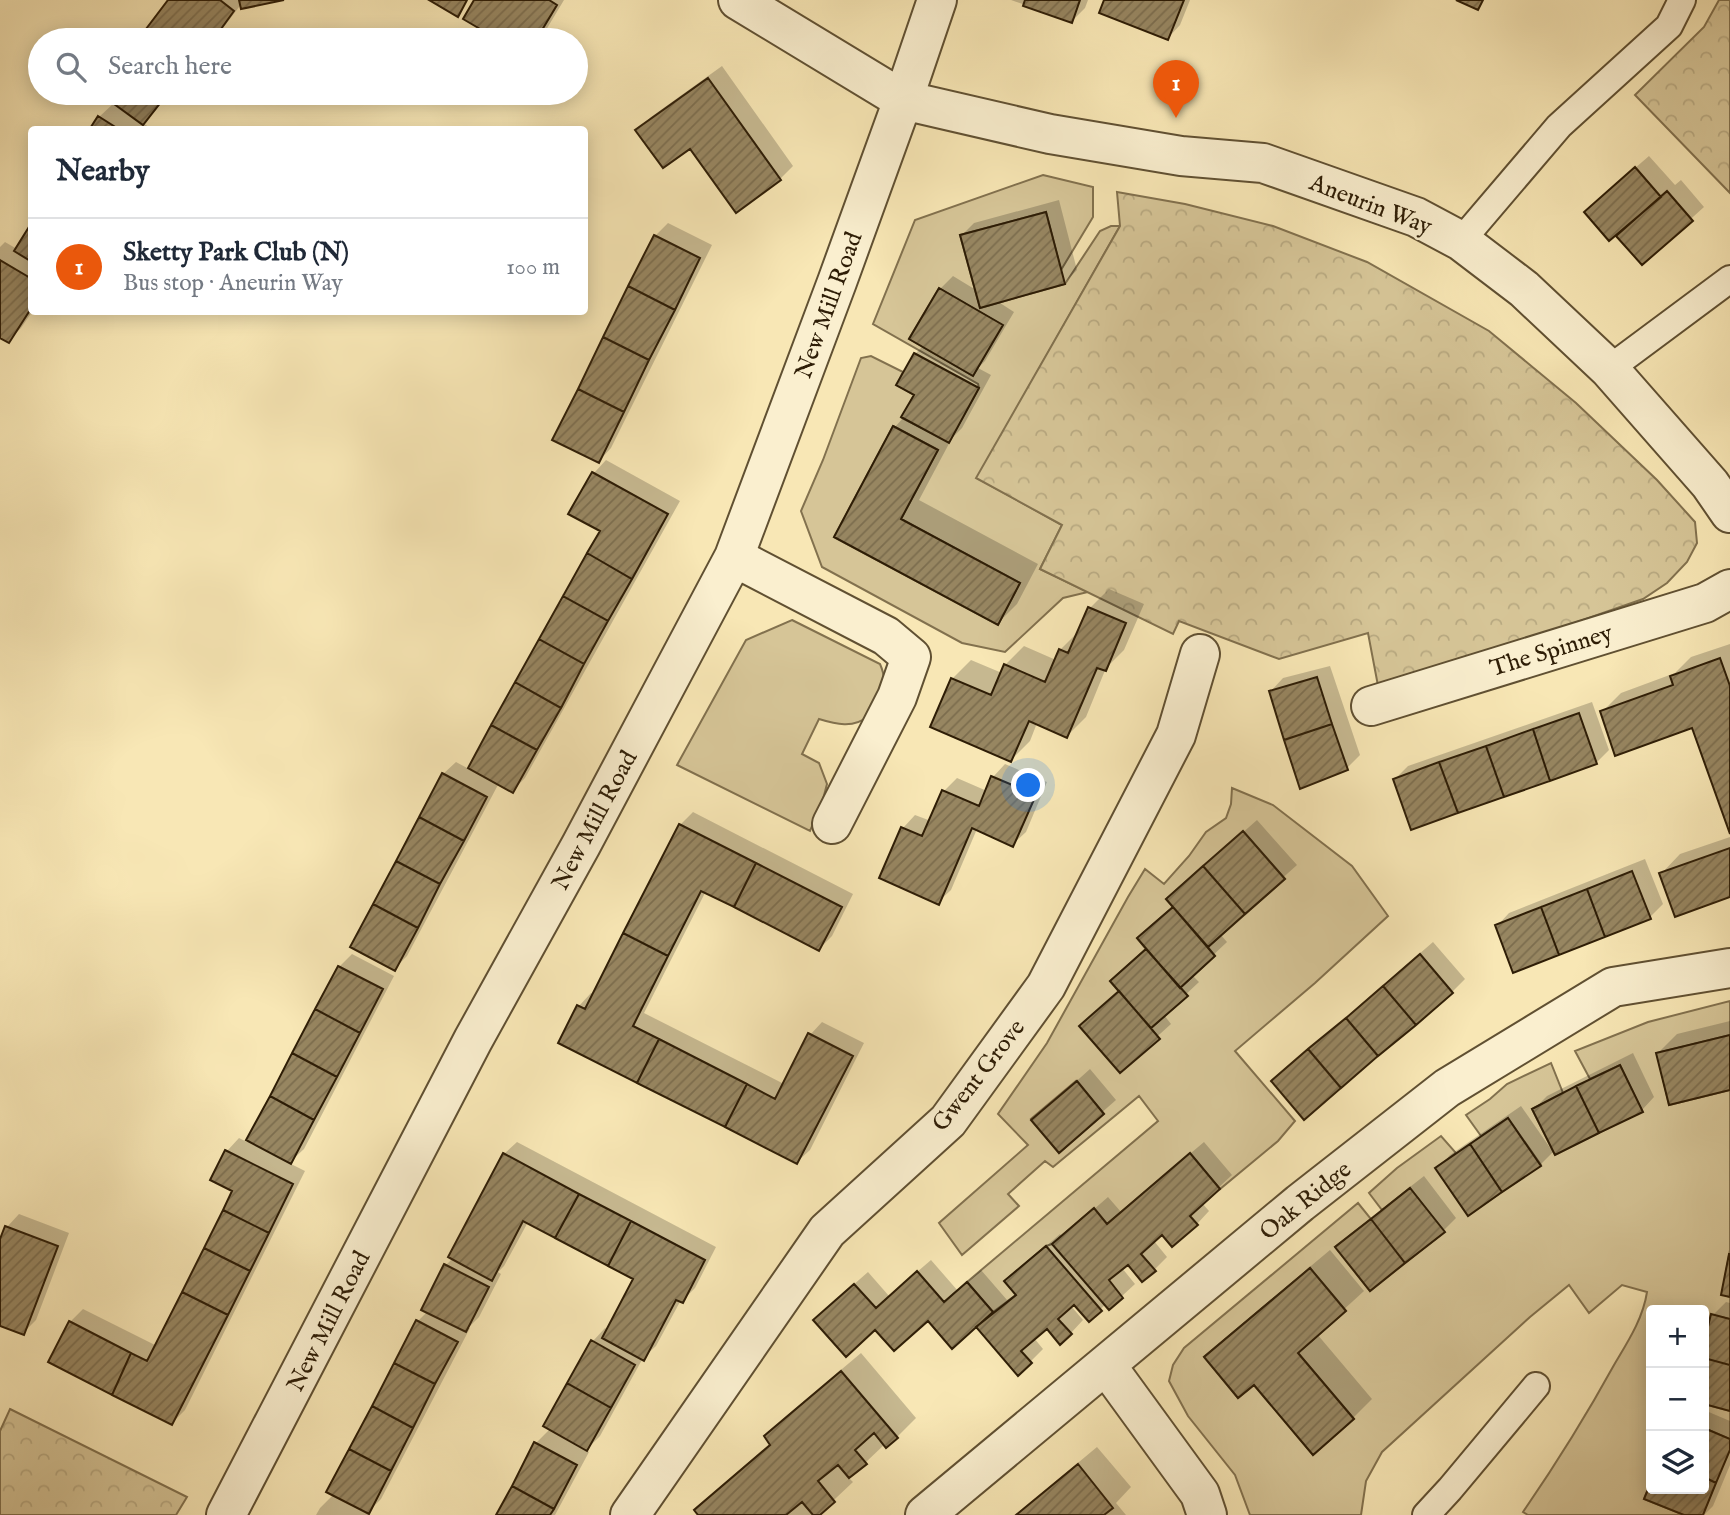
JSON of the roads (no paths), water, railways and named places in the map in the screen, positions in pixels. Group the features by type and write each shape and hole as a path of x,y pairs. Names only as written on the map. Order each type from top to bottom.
{"street":[{"name":"Aneurin Way","path":"738,0 903,100 1050,134 1181,156 1263,163 1416,217 1461,241 1524,289 1609,369 1710,484 1730,513"},
{"name":"New Mill Road","path":"226,1515 473,1040 581,845 734,557 903,100 937,0"},
{"path":"734,557 886,636 911,657 897,697 832,824"},
{"name":"The Spinney","path":"1371,706 1705,603 1730,589"},
{"name":"Gwent Grove","path":"630,1515 827,1231 948,1121 1046,986 1176,735 1200,654"},
{"name":"Oak Ridge","path":"925,1515 1300,1203 1447,1088 1613,987 1730,968"},
{"path":"1106,1365 1200,1494 1207,1515"}],"lane":[{"path":"1461,241 1559,126 1669,26 1682,0"},
{"path":"1609,369 1730,279"},
{"path":"1426,1515 1536,1386"}],"place":[{"name":"Sketty Park Club (N)","path":"1176,118"}]}
